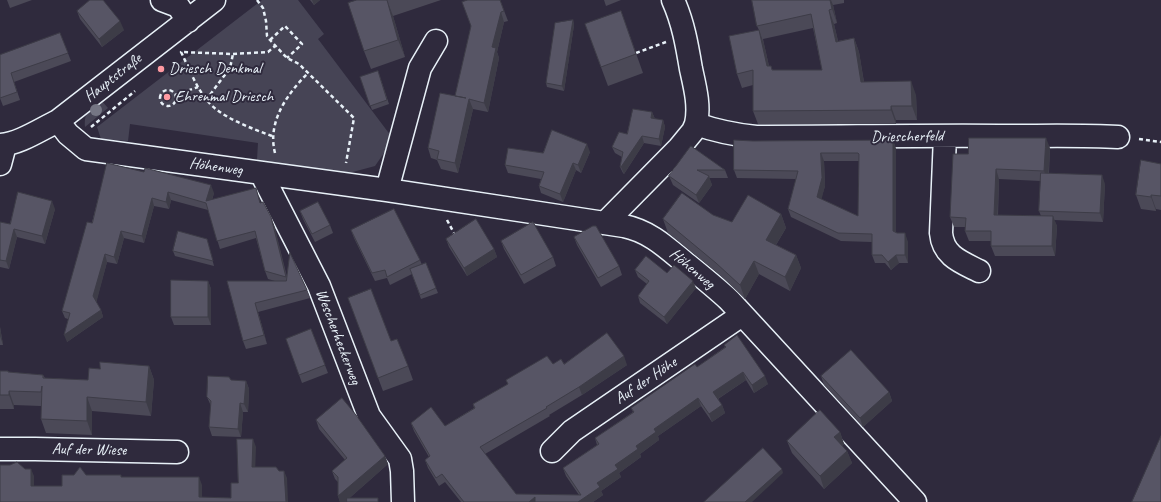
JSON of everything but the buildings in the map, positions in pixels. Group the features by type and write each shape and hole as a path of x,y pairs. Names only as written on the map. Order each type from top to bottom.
{"street":[{"path":"162,0 178,6 188,20"},
{"path":"605,223 694,131 698,108 685,35 673,0"},
{"name":"Hauptstraße","path":"2,152 30,135 58,121 209,2"},
{"path":"387,190 420,68 436,41"},
{"name":"Höhenweg","path":"58,121 68,134 86,149 387,190 605,223 641,231 658,241 710,283 742,315 915,502"},
{"name":"Driescherfeld","path":"696,124 725,133 756,137 1118,137"},
{"path":"944,136 940,233 941,241 946,250 952,256 979,271"},
{"name":"Wescherheckerweg","path":"271,174 319,286 369,416 400,459 402,470 403,502"},
{"name":"Auf der Höhe","path":"552,451 572,431 742,315"},
{"name":"Auf der Wiese","path":"0,449 177,452"}],"path":[{"path":"257,0 263,8 267,36 270,40 288,58 299,64 354,118 343,184"},
{"path":"270,40 285,26 302,44 288,58"},
{"path":"636,53 685,35"},
{"path":"272,136 223,114 214,108 206,100 198,88 181,52 233,54 268,52 275,46"},
{"path":"206,100 230,68 233,54"},
{"path":"271,174 273,147 272,136 275,122 280,111 298,83 308,73"},
{"path":"176,95 198,88"},
{"path":"164,90 170,90 176,95 175,101 170,106 165,106 160,100 160,95 164,90"}],"shaded area":[{"path":"262,0 298,0 324,34 318,39 391,136 386,150 375,166 349,173 257,160 258,143 130,124 128,141 101,139 97,127"},
{"path":"100,99 108,108 85,127 87,114"}],"place":[{"name":"Driesch Denkmal","path":"161,69"},
{"name":"Ehrenmal Driesch","path":"167,97"}]}
